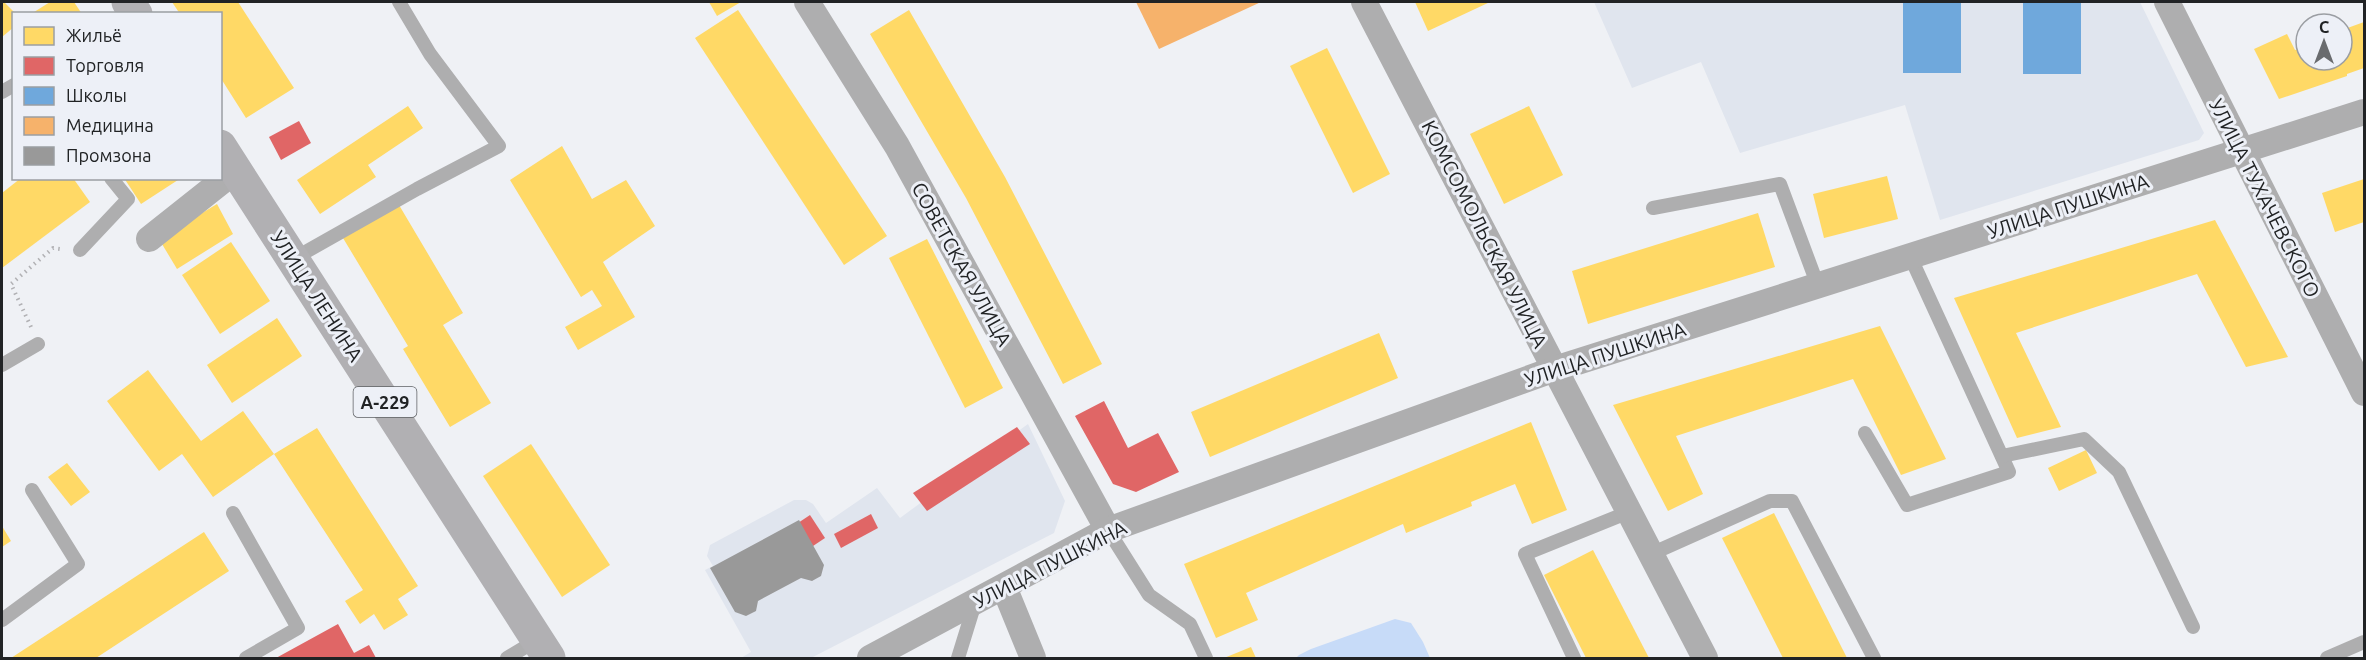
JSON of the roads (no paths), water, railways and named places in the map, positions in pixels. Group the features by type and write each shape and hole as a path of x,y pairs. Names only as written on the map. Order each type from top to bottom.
{"main road":[{"name":"УЛИЦА ЛЕНИНА","path":"228,158 543,649"}],"street":[{"name":"СОВЕТСКАЯ УЛИЦА","path":"807,2 897,146 1108,530"},
{"name":"КОМСОМОЛЬСКАЯ УЛИЦА","path":"1364,2 1705,658"},
{"name":"УЛИЦА ТУХАЧЕВСКОГО","path":"2167,2 2364,393"},
{"name":"УЛИЦА ПУШКИНА","path":"870,658 1108,530 1555,369 2364,112"},
{"path":"149,239 207,180"},
{"path":"1004,587 1033,658"}],"lane":[{"path":"293,259 499,146 430,54 399,2"},
{"path":"80,250 128,200 113,180"},
{"path":"1653,208 1780,184 1818,286"},
{"path":"1865,433 1907,505 2009,472 1910,256"},
{"path":"2,365 38,344"},
{"path":"2002,456 2084,439 2119,472 2193,627"},
{"path":"2,620 78,564 32,490"},
{"path":"1651,554 1770,501 1792,501 1874,658"},
{"path":"1574,658 1525,554 1629,512"},
{"path":"233,513 298,628 246,658"},
{"path":"1108,530 1149,595 1190,624 1206,658"},
{"path":"958,658 975,602"},
{"path":"2328,658 2364,642"},
{"path":"507,658 543,649"}],"water":[{"path":"1395,619 1411,623 1430,658 1296,658 1311,649"}]}
